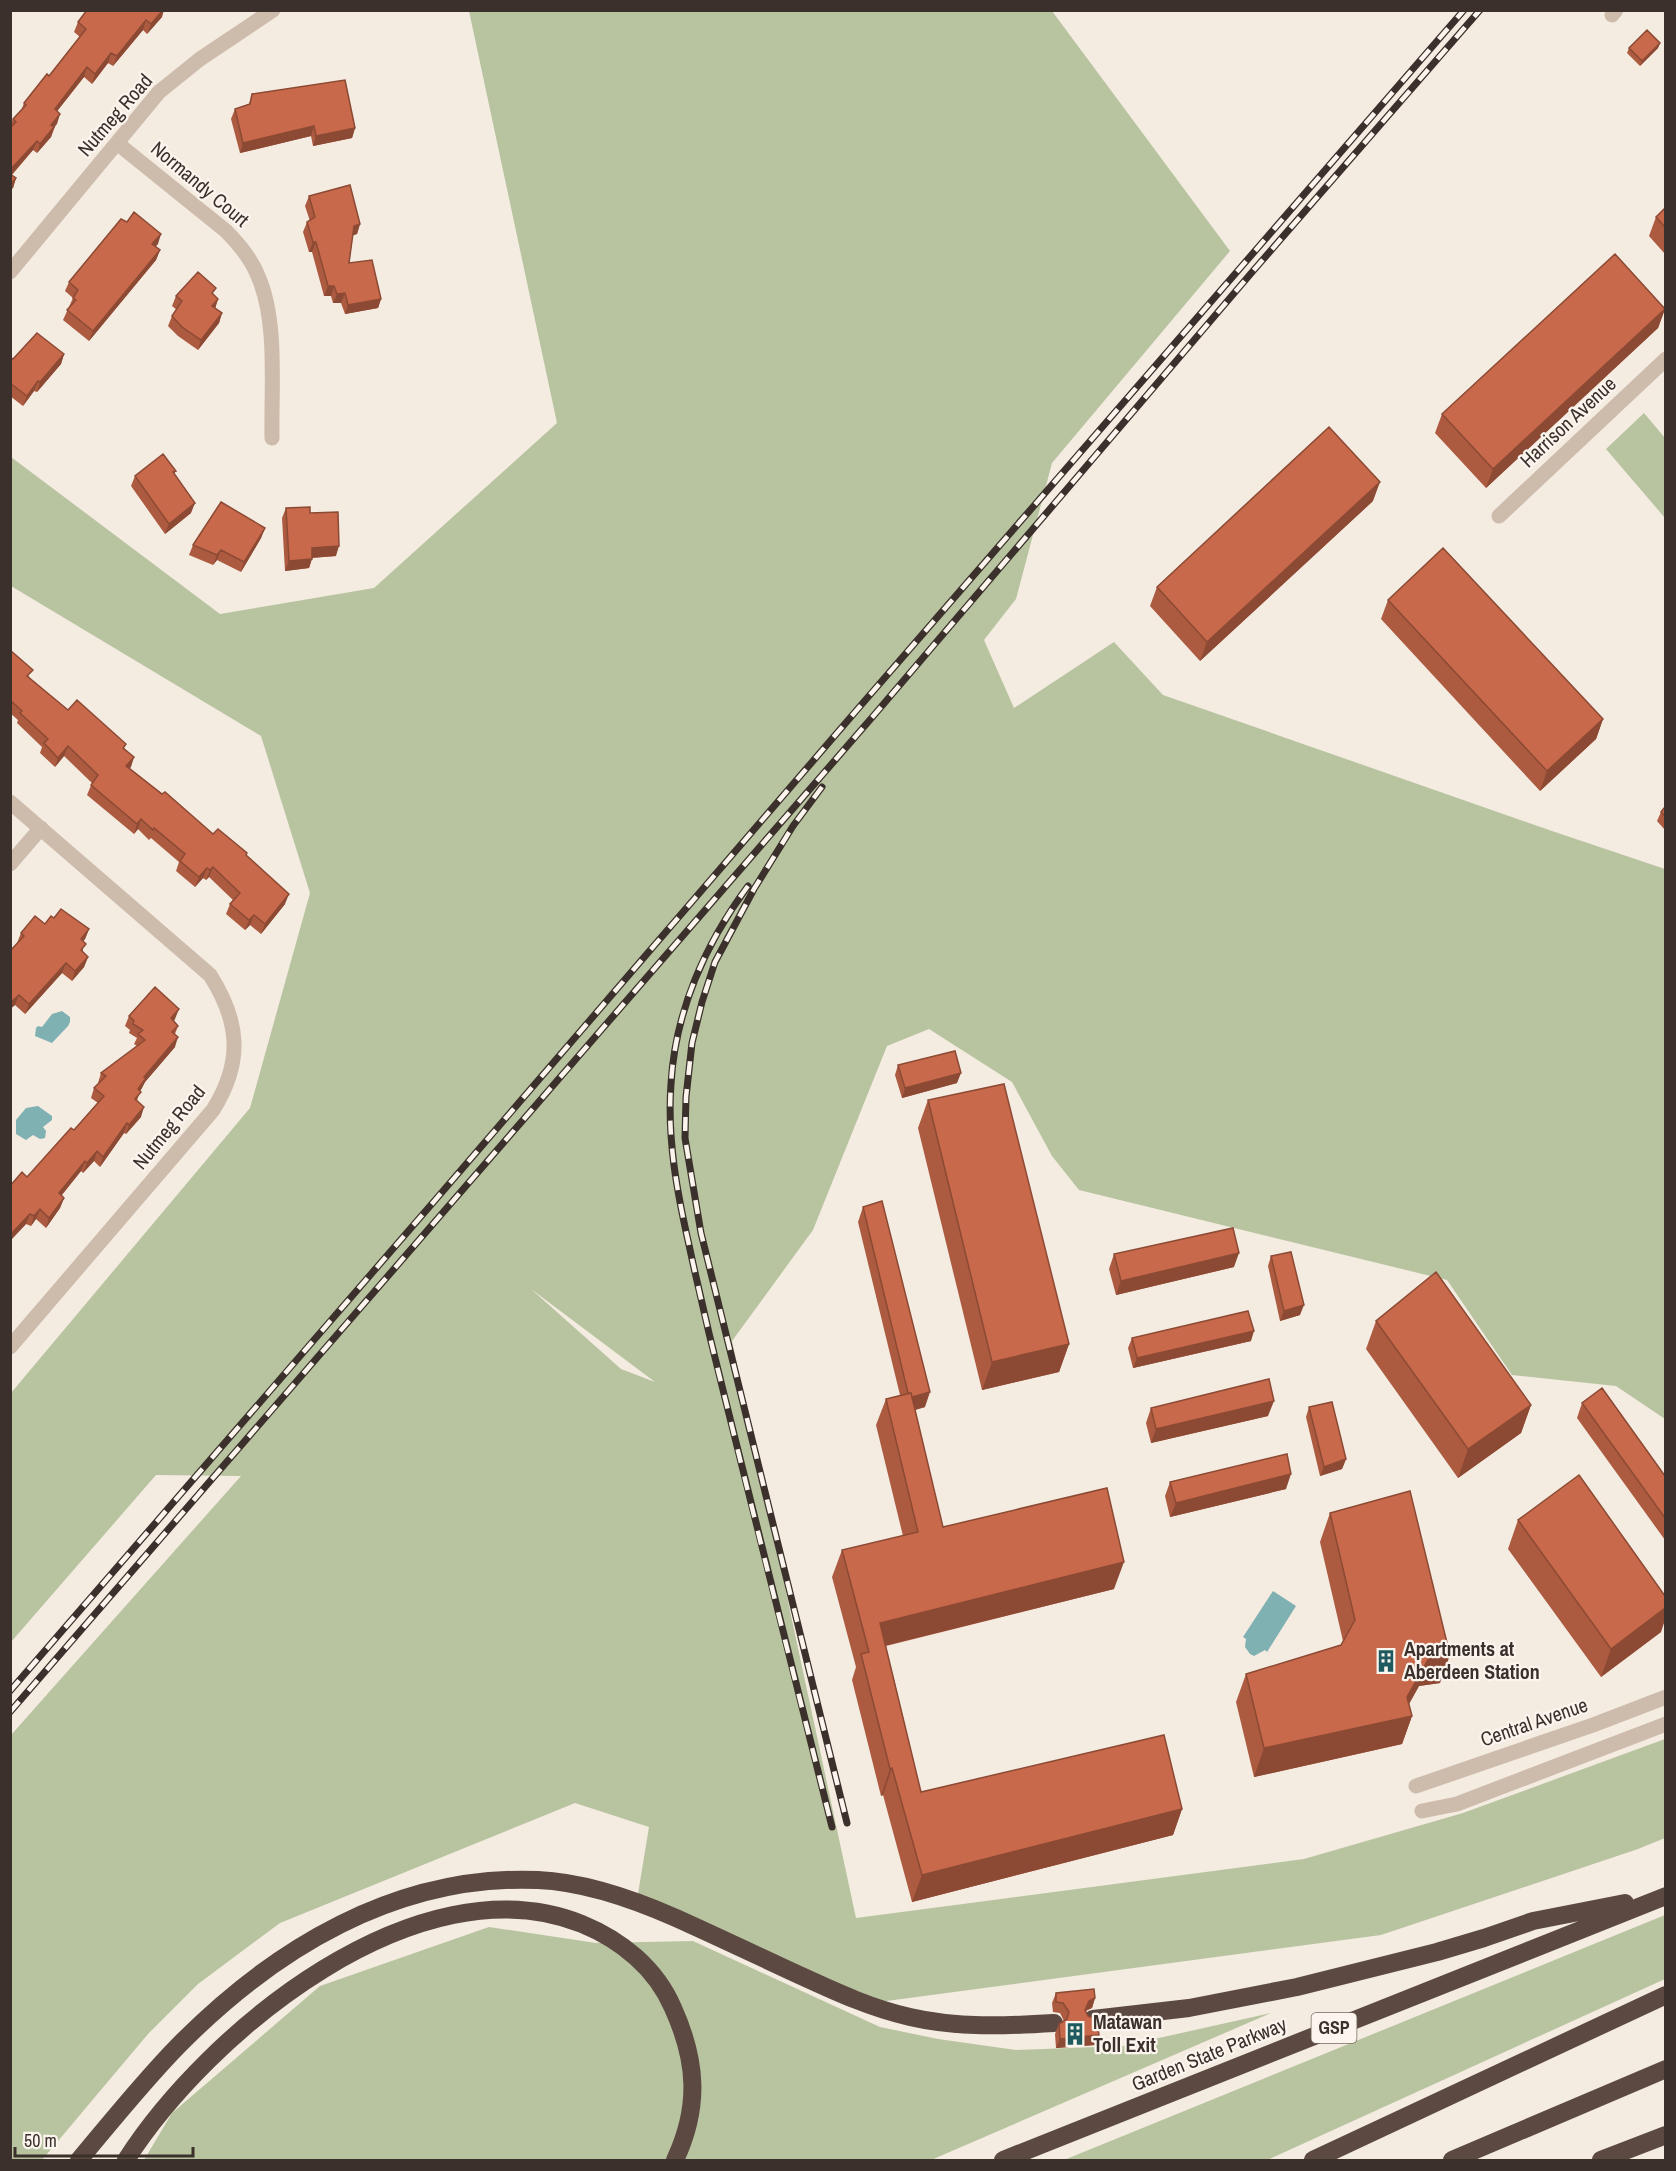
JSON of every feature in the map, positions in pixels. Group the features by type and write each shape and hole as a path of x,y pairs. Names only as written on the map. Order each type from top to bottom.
{"highway":[{"path":"79,2160 177,2047 232,1997 287,1956 341,1923 394,1900 425,1891 479,1882 539,1880 568,1884 622,1897 659,1911 862,2003 911,2017 935,2022 992,2025 1054,2023"},
{"path":"1093,2019 1189,2008 1297,1987 1437,1952 1533,1921 1665,1896"},
{"name":"Garden State Parkway","path":"1003,2160 1665,1896"},
{"path":"126,2160 154,2119 198,2070 247,2024 294,1988 352,1952 414,1926 444,1918 503,1910 553,1915 599,1931 642,1962 657,1981 671,2002 681,2026 690,2053 693,2079 692,2109 685,2139 675,2160"},
{"path":"1313,2160 1665,1995"},
{"path":"1452,2160 1665,2069"},
{"path":"1601,2160 1665,2135"}],"street":[{"name":"Nutmeg Road","path":"10,272 159,92 200,59 273,10"},
{"name":"Normandy Court","path":"117,143 226,231 240,246 258,275 269,311 272,438"},
{"name":"Harrison Avenue","path":"1499,516 1665,359"},
{"name":"Nutmeg Road","path":"10,802 210,975 224,997 233,1021 235,1046 232,1072 213,1110 10,1347"},
{"path":"10,864 41,828"},
{"name":"Central Avenue","path":"1416,1786 1579,1730 1665,1697"},
{"path":"1422,1811 1457,1804 1665,1724"},
{"path":"1579,1730 1593,1752"}],"green space":[{"path":"469,11 1052,11 1230,251 1052,463 1016,599 984,640 1014,708 1114,642 1163,695 1665,869 1665,1419 1616,1386 1512,1375 1447,1280 1079,1190 1052,1156 1012,1082 929,1029 887,1046 813,1230 732,1341 856,1918 1304,1859 1463,1813 1665,1739 1665,1838 1381,1935 879,2002 637,1900 649,1827 575,1803 280,1923 198,1984 148,2034 42,2160 11,2160 11,1735 241,1476 156,1475 11,1642 11,1393 250,1108 310,893 261,736 11,586 11,457 220,614 374,588 557,423","holes":["531,1289 655,1382 621,1369"]},
{"path":"1644,413 1665,438 1665,518 1606,449"},
{"path":"1665,1915 1665,1979 1267,2160 1064,2160"},
{"path":"489,1927 596,1943 693,1941 880,2027 938,2039 1016,2050 1123,2046 1271,2013 931,2160 144,2160 172,2113 320,1986"}],"water":[{"path":"62,1011 70,1017 70,1022 52,1043 35,1036 38,1026 42,1027 52,1014"},
{"path":"38,1106 52,1116 52,1120 43,1127 46,1131 45,1138 40,1139 33,1135 26,1140 16,1134 16,1120 26,1108"},
{"path":"1273,1591 1296,1606 1267,1652 1265,1650 1254,1656 1245,1647 1246,1639 1243,1637"}],"building":[{"path":"87,10 163,10 151,24 146,20 117,56 111,53 95,74 87,67 55,109 60,114 51,125 54,127 40,144 37,141 10,170 10,128 16,122 13,119 26,105 24,103 47,74 49,76 86,29 78,22"},
{"path":"1647,30 1660,43 1642,61 1629,48"},
{"path":"345,80 355,128 316,136 314,126 243,143 235,109 250,104 252,94"},
{"path":"10,174 16,178 10,185"},
{"path":"350,185 360,224 354,226 349,263 372,260 381,299 348,305 345,293 337,294 334,286 328,286 316,242 313,242 307,222 315,217 309,196"},
{"path":"1665,208 1665,227 1656,217"},
{"path":"134,212 161,234 152,244 160,250 93,331 67,310 76,300 73,298 78,290 69,282 121,219 127,222"},
{"path":"1615,254 1665,309 1493,469 1442,414"},
{"path":"198,272 216,288 212,293 218,299 212,306 222,313 201,340 182,327 172,316 182,301 176,296"},
{"path":"37,333 64,354 27,396 10,383 10,357 13,359"},
{"path":"1329,427 1380,482 1207,642 1157,587"},
{"path":"163,454 195,503 169,524 135,476"},
{"path":"221,502 265,528 244,562 221,550 217,555 193,545"},
{"path":"310,507 310,513 338,512 339,546 312,548 312,559 289,561 286,508"},
{"path":"1443,548 1603,719 1547,771 1388,600"},
{"path":"10,650 33,670 27,676 68,710 77,700 126,744 123,748 134,757 126,766 162,794 165,792 213,834 218,829 247,853 246,855 289,894 265,924 254,915 249,920 230,904 240,893 213,867 210,870 207,868 199,877 180,861 185,854 141,819 137,824 91,785 98,775 68,746 58,758 44,743 48,739 20,713 22,711 10,700"},
{"path":"61,909 89,929 81,939 86,944 81,950 88,957 75,971 66,963 29,1004 19,995 10,1003 10,951 24,936 21,933 35,916 45,924"},
{"path":"155,987 179,1009 171,1018 178,1026 172,1032 178,1037 144,1077 146,1078 138,1089 141,1092 135,1099 144,1107 129,1125 127,1123 103,1157 97,1151 87,1163 85,1161 59,1193 64,1198 49,1218 40,1209 34,1216 30,1214 10,1235 10,1186 22,1172 27,1177 71,1128 74,1130 104,1096 94,1088 106,1076 101,1073 145,1040 138,1034 143,1030 133,1024 134,1021 129,1016"},
{"path":"955,1051 961,1073 905,1088 898,1065"},
{"path":"1004,1084 1069,1344 992,1362 928,1100"},
{"path":"882,1201 930,1392 912,1397 911,1393 908,1393 863,1207"},
{"path":"1233,1228 1239,1253 1121,1281 1114,1254"},
{"path":"1291,1252 1304,1305 1284,1311 1271,1256"},
{"path":"1436,1272 1531,1405 1468,1449 1376,1321"},
{"path":"1248,1311 1254,1331 1137,1358 1132,1338"},
{"path":"1269,1379 1274,1401 1156,1429 1151,1408"},
{"path":"1602,1388 1665,1476 1665,1518 1582,1403"},
{"path":"911,1393 943,1527 1107,1488 1124,1562 880,1623 921,1792 1164,1735 1182,1809 922,1875 892,1768 890,1769 861,1654 869,1652 842,1550 918,1532 886,1399"},
{"path":"1332,1402 1346,1459 1324,1467 1309,1407"},
{"path":"1287,1454 1291,1474 1176,1503 1170,1482"},
{"path":"1579,1475 1665,1596 1665,1608 1611,1649 1518,1520"},
{"name":"Apartments at Aberdeen Station","path":"1410,1491 1450,1655 1429,1658 1407,1697 1412,1716 1264,1748 1246,1674 1341,1645 1355,1620 1330,1513"},
{"path":"1094,1989 1095,1998 1089,2001 1085,2010 1088,2016 1097,2020 1099,2035 1060,2039 1059,2024 1067,2019 1069,2012 1063,2003 1056,2002 1056,1993"}],"railway":[{"path":"10,1691 1464,10"},
{"path":"10,1712 875,714 1253,271 1480,10"},
{"path":"822,787 793,826 754,889 715,962 692,1043 686,1097 685,1138 701,1233 847,1823"},
{"path":"748,886 718,931 686,1005 674,1057 670,1125 681,1205 706,1322 832,1827"}],"place":[{"name":"Apartments at Aberdeen Station","path":"1386,1661"},
{"name":"Matawan Toll Exit","path":"1075,2034"}]}
